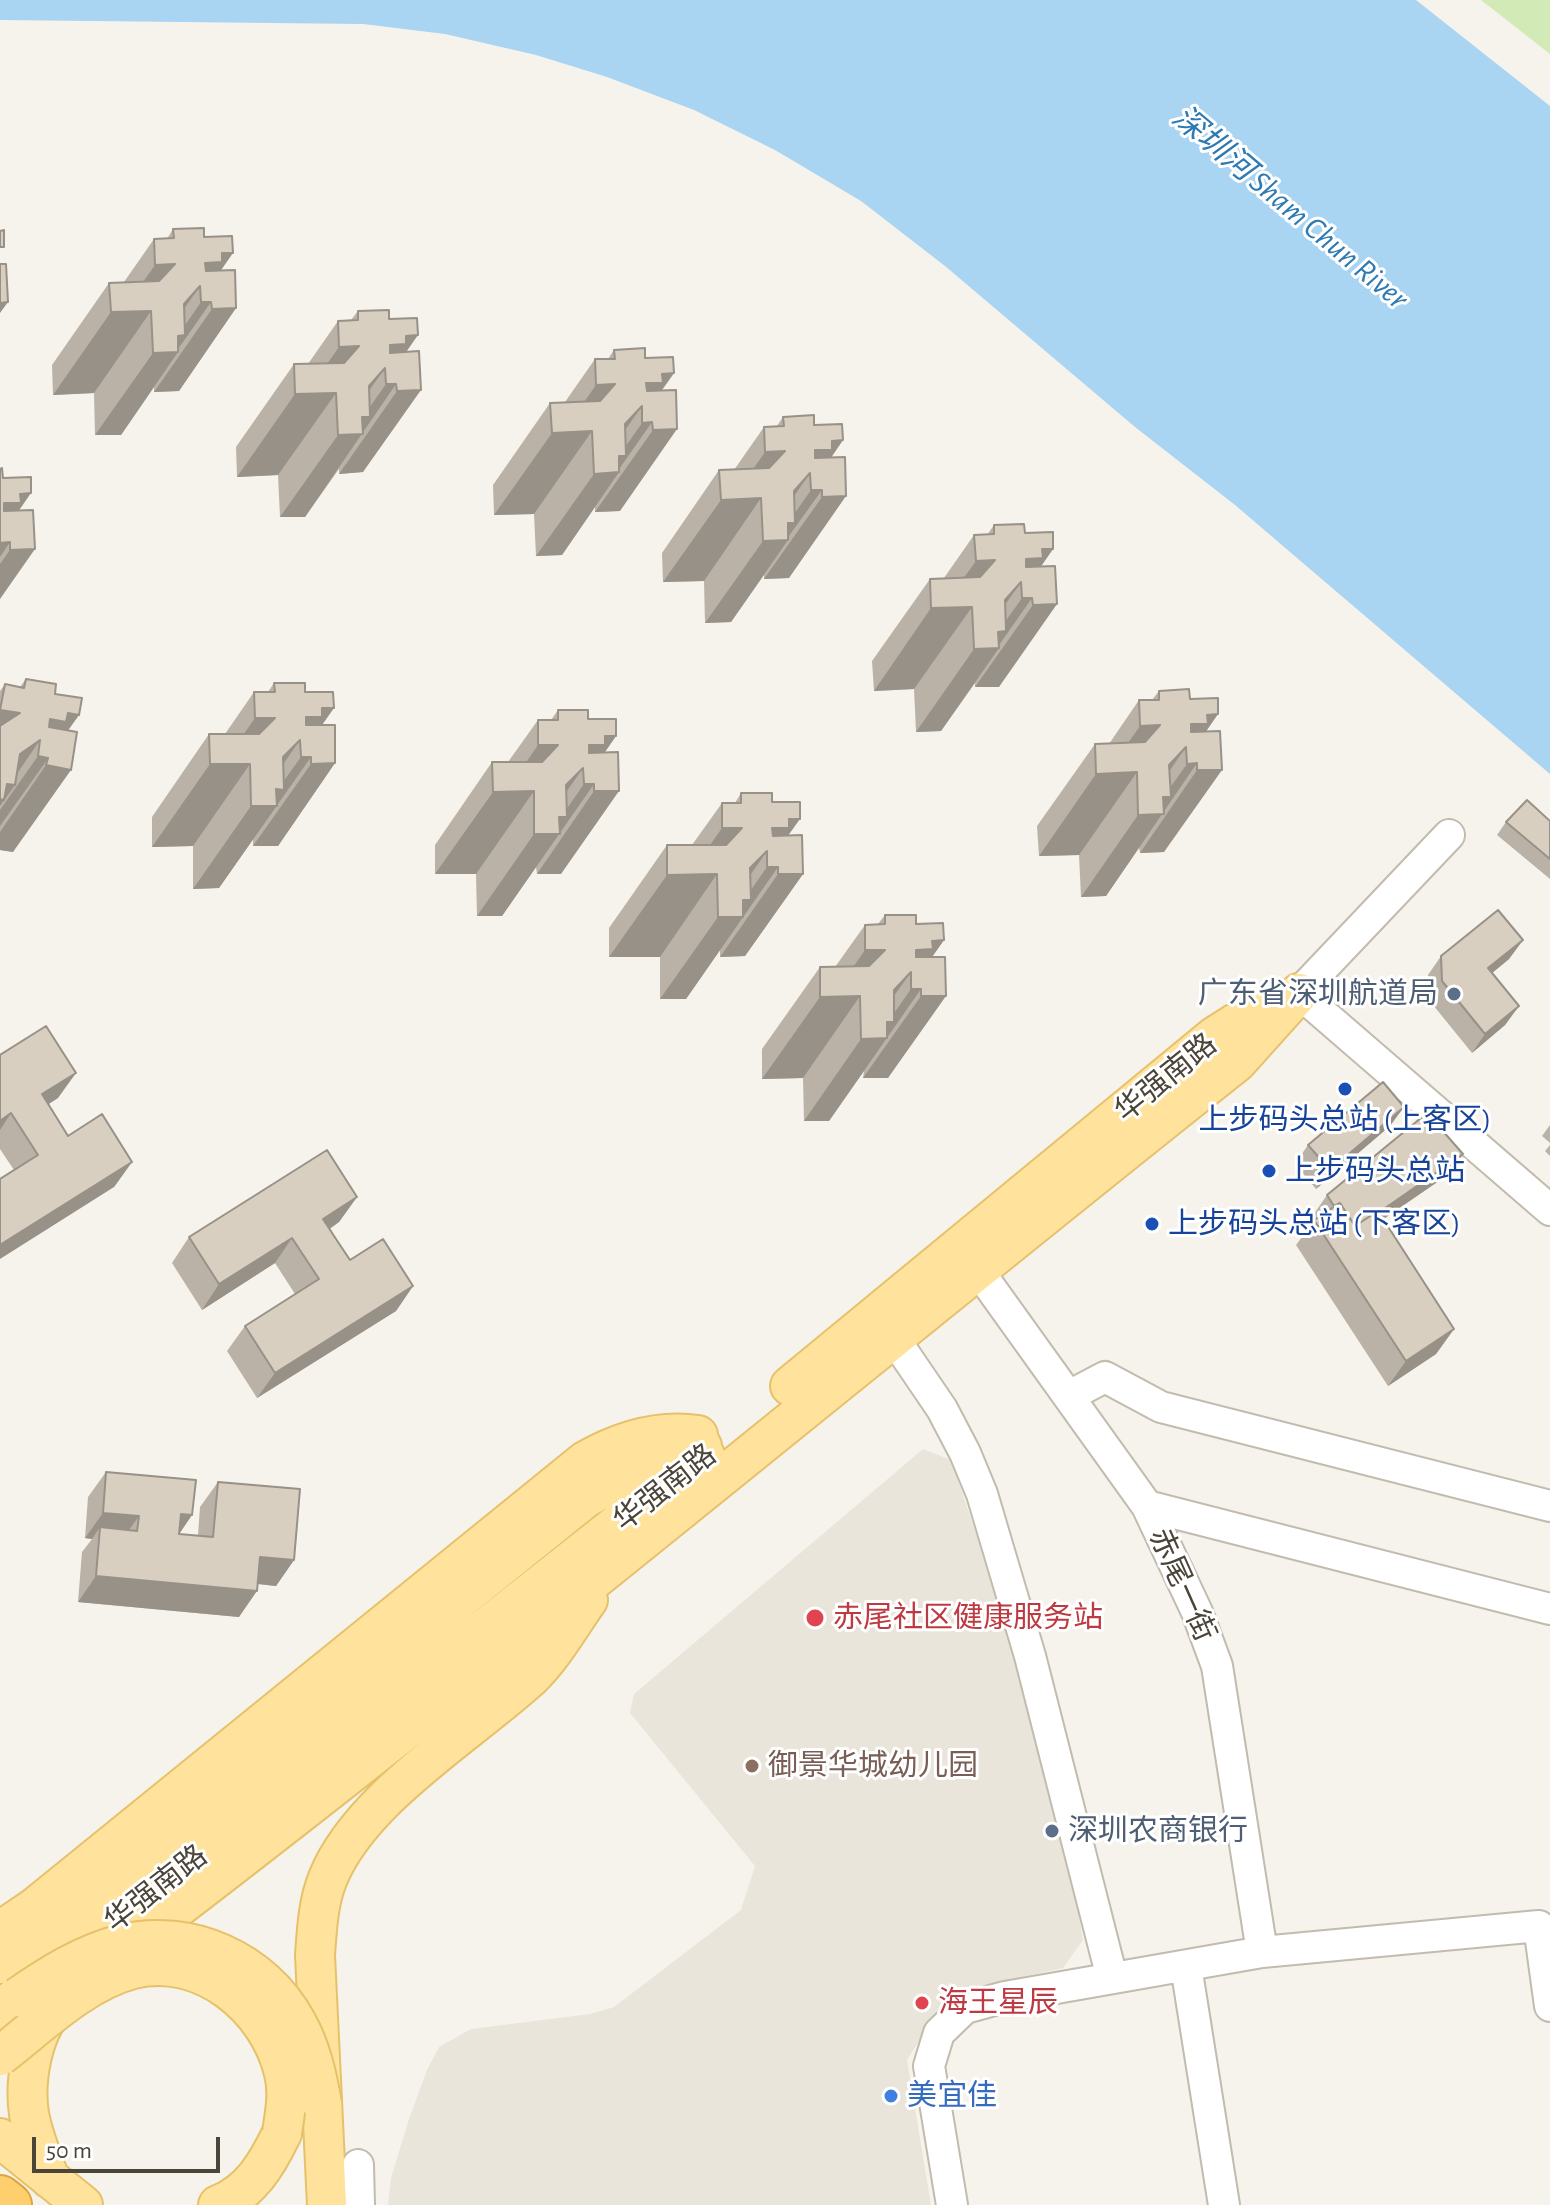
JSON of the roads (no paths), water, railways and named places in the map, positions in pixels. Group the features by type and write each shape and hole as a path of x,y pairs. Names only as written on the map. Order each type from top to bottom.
{"highway":[{"path":"0,2198 9,2205"}],"main road":[{"name":"华强南路","path":"50,2179 33,2134 28,2093 36,2042 50,2013 76,1985 214,1881 1237,1062 1299,993"},
{"name":"华强南路","path":"9,2004 724,1440 1215,1036 1299,993"},
{"path":"0,1931 34,1908 585,1461 620,1443 661,1433 686,1433 724,1440"},
{"path":"0,1964 29,1946 586,1498 665,1457 724,1440"},
{"path":"327,2205 315,1955 321,1902 328,1878 340,1854 369,1815 388,1796 531,1676 621,1557"},
{"path":"9,2004 71,1964 121,1945 149,1940 202,1946 236,1959 260,1976 277,1994 296,2020 307,2044 316,2070 322,2104"},
{"name":"华强南路","path":"0,2056 92,1987 136,1968 165,1967 190,1971 229,1989 248,2006 264,2027 284,2073 287,2100 282,2133 268,2163 251,2183 230,2200 218,2205"},
{"path":"0,2138 83,2205"}],"street":[{"path":"1449,835 1299,993 1550,1210"},
{"name":"赤尾一街","path":"977,1269 1147,1506 1197,1612 1217,1666 1262,1952"},
{"path":"893,1337 942,1409 982,1494 1030,1656 1112,1978"},
{"path":"1069,1396 1105,1377 1161,1407 1550,1506"},
{"path":"1147,1506 1550,1609"},
{"path":"952,2205 929,2066 939,2033 965,2008 1005,1997 1262,1952 1539,1926 1550,2006"},
{"path":"1186,1966 1224,2205"},
{"path":"358,2165 359,2205"}],"water":[{"name":"深圳河 Sham Chun River","path":"0,0 1416,0 1550,106 1550,774 1235,505 1135,427 945,266 861,201 775,150 694,110 607,77 536,55 445,34 363,24 0,20"}],"place":[{"name":"广东省深圳航道局","path":"1454,994"},
{"name":"上步码头总站 (上客区)","path":"1345,1089"},
{"name":"上步码头总站","path":"1269,1171"},
{"name":"上步码头总站 (下客区)","path":"1152,1224"},
{"name":"赤尾社区健康服务站","path":"815,1618"},
{"name":"御景华城幼儿园","path":"752,1766"},
{"name":"深圳农商银行","path":"1052,1831"},
{"name":"海王星辰","path":"922,2003"},
{"name":"美宜佳","path":"891,2096"}]}
